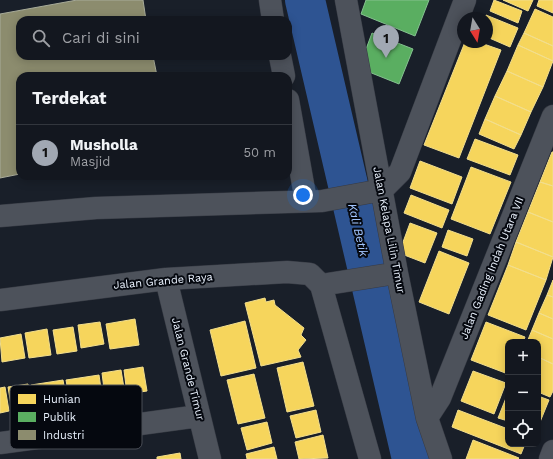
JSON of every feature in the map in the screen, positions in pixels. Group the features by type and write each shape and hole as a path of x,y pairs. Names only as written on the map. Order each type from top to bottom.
{"street":[{"path":"270,0 273,16"},
{"name":"Jalan Kelapa Lilin Timur","path":"346,0 383,197 392,270 427,418 441,459"},
{"path":"0,216 96,208 328,200 357,194 383,197 400,172 465,0"},
{"path":"281,60 283,72"},
{"name":"Jalan Gading Indah Utara VII","path":"427,418 440,398 553,116"},
{"path":"292,122 306,201"},
{"path":"370,459 325,285 392,270"},
{"name":"Jalan Grande Raya","path":"0,300 166,279 301,273 310,274 325,285"},
{"name":"Jalan Grande Timur","path":"166,279 210,459"},
{"path":"142,424 199,416"},
{"path":"0,443 10,442"},
{"path":"550,459 553,451"}],"building: Hunian":[{"path":"494,0 522,11 518,23 490,11"},
{"path":"503,0 533,0 528,11"},
{"path":"539,0 553,0 553,13 537,6"},
{"path":"535,9 553,17 553,46 524,33"},
{"path":"493,18 518,28 510,47 493,40"},
{"path":"524,33 553,46 553,61 518,45"},
{"path":"518,45 553,61 543,87 507,71"},
{"path":"493,47 501,50 459,158 424,145 463,48"},
{"path":"507,71 543,87 531,112 495,96"},
{"path":"495,96 531,112 521,135 485,119"},
{"path":"485,119 521,135 514,149 479,134"},
{"path":"475,139 518,155 510,175 467,159"},
{"path":"553,152 553,186 540,182"},
{"path":"420,161 462,177 452,204 410,188"},
{"path":"471,167 511,182 490,234 451,219"},
{"path":"540,182 553,186 553,222 528,212"},
{"path":"411,195 449,210 442,228 404,213"},
{"path":"528,212 553,222 553,257 516,242"},
{"path":"410,223 437,233 425,263 399,253"},
{"path":"448,230 473,239 467,256 442,247"},
{"path":"516,242 553,257 546,280 508,265"},
{"path":"439,251 469,263 449,314 419,302"},
{"path":"508,265 546,280 526,330 488,315"},
{"path":"553,280 553,297 547,295"},
{"path":"547,295 553,297 553,319 539,313"},
{"path":"265,298 266,302 274,300 275,305 304,328 301,335 306,340 298,350 301,357 261,366 245,303"},
{"path":"539,313 553,319 553,339 532,330"},
{"path":"135,319 139,345 110,349 106,324"},
{"path":"245,321 256,368 221,376 210,330"},
{"path":"100,322 104,344 81,348 78,325"},
{"path":"486,322 525,337 524,339 505,339 505,373 471,360"},
{"path":"73,327 77,351 57,354 53,330"},
{"path":"47,329 51,355 29,358 25,333"},
{"path":"532,330 553,339 553,364 541,358 541,339 528,339"},
{"path":"21,334 25,358 2,362 0,338"},
{"path":"541,358 553,364 553,391 550,397 541,393"},
{"path":"303,362 314,406 287,412 277,368"},
{"path":"143,367 147,391 142,392 142,385 126,385 124,370"},
{"path":"121,370 124,385 104,385 102,373"},
{"path":"473,371 505,383 494,414 461,401"},
{"path":"254,374 265,418 238,424 227,380"},
{"path":"99,375 100,385 67,385 66,380"},
{"path":"63,380 64,385 31,385"},
{"path":"5,387 9,411 0,413 0,388"},
{"path":"8,387 10,387 10,399"},
{"path":"541,397 549,400 541,420"},
{"path":"505,400 505,420 498,418"},
{"path":"316,410 321,432 296,438 290,416"},
{"path":"458,410 505,428 505,447 524,447 521,454 452,427"},
{"path":"267,422 272,443 247,450 241,428"},
{"path":"323,435 328,458 299,459 295,442"},
{"path":"473,440 519,458 466,459"},
{"path":"274,447 277,459 247,459 246,454"},
{"path":"180,453 181,459 157,459 157,457"}],"building: Publik":[{"path":"366,0 429,0 415,36 361,14"},
{"path":"372,33 413,49 399,84 359,68"}],"building: Industri":[{"path":"77,0 143,0 145,16 16,16 16,60 154,60 156,72 16,72 16,175 0,178 0,14"}],"waterway":[{"name":"Kali Betik","path":"305,0 412,459"}],"place":[{"name":"Musholla","path":"386,58"}]}
